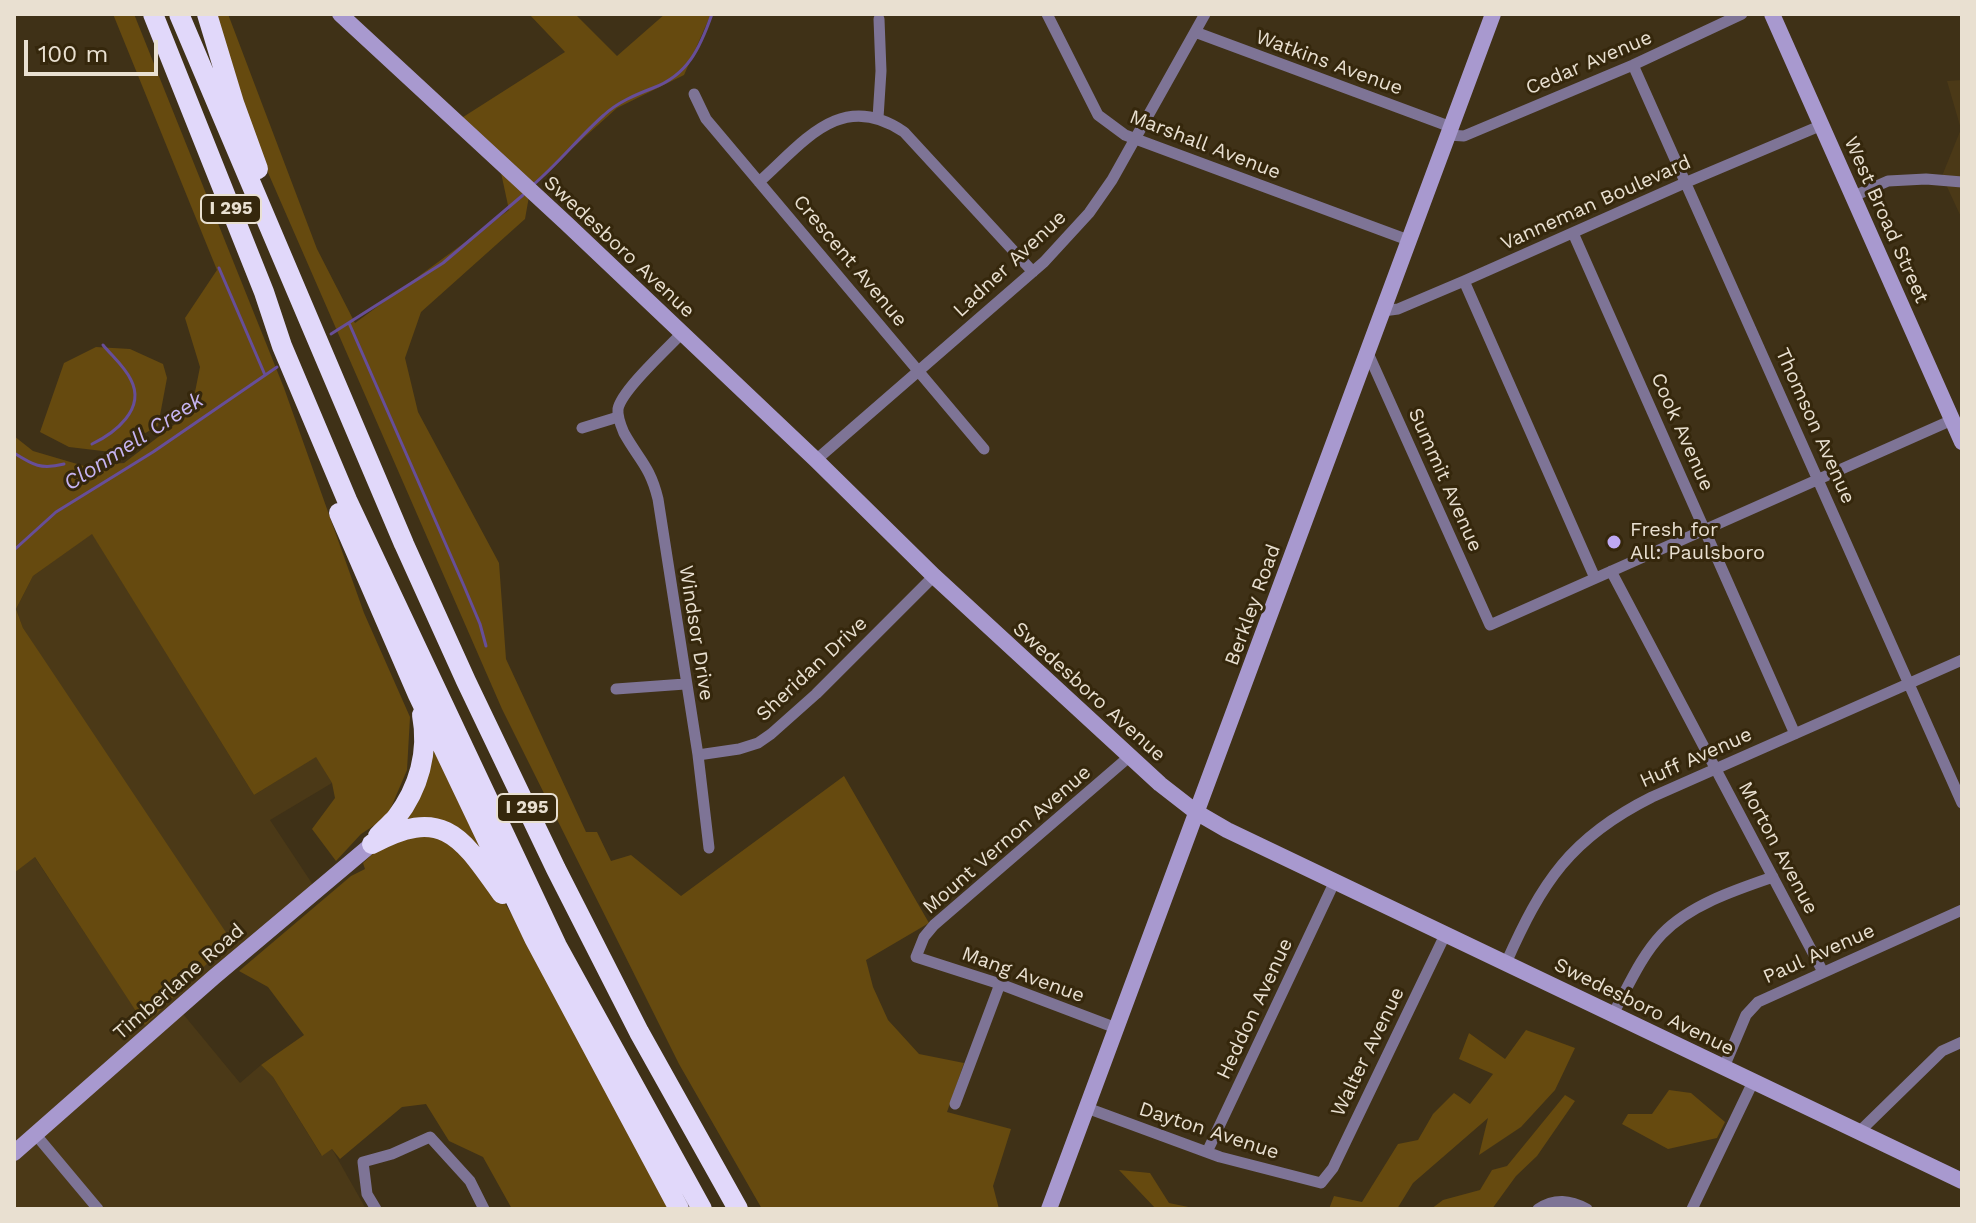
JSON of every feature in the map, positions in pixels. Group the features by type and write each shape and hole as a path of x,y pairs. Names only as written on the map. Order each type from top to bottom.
{"highway":[{"name":"I 295","path":"153,14 307,406 366,542 557,946 702,1209"},
{"name":"I 295","path":"179,14 404,544 466,681 556,869 655,1063 738,1209"},
{"path":"207,14 290,272"},
{"path":"307,406 339,515 418,695 534,938 679,1209"},
{"path":"372,844 400,812 418,781 424,753 424,727 418,695"},
{"path":"372,844 391,834 417,827 452,833 474,854 534,938"},
{"path":"655,1063 675,1078 748,1209"}],"street":[{"name":"Swedesboro Avenue","path":"340,14 682,333 934,576 1130,756 1196,812 1227,830 1962,1181"},
{"name":"Marshall Avenue","path":"1047,14 1098,115 1114,128 1134,139 1408,240"},
{"name":"Ladner Avenue","path":"816,460 1033,272 1089,213 1112,180 1205,14"},
{"name":"Berkley Road","path":"1049,1209 1493,14"},
{"name":"Cedar Avenue","path":"1450,131 1464,136 1633,65 1742,14"},
{"name":"West Broad Street","path":"1772,14 1962,442"},
{"path":"878,118 881,71 879,19"},
{"name":"Watkins Avenue","path":"1195,32 1450,131"},
{"name":"Thomson Avenue","path":"1633,65 1962,803"},
{"name":"Crescent Avenue","path":"694,94 706,119 984,449"},
{"path":"759,182 831,121 856,114 878,118 904,132 1033,272"},
{"name":"Vanneman Boulevard","path":"1383,311 1398,309 1822,125"},
{"path":"1854,196 1888,181 1926,179 1962,182"},
{"name":"Cook Avenue","path":"1573,233 1795,734"},
{"path":"1464,281 1595,578 1952,420"},
{"path":"582,428 618,417 618,407 625,394 682,333"},
{"name":"Summit Avenue","path":"1367,351 1490,625 1595,578"},
{"name":"Windsor Drive","path":"618,417 624,432 651,471 654,485 698,755 709,848"},
{"name":"Morton Avenue","path":"1611,571 1823,972"},
{"name":"Sheridan Drive","path":"698,755 739,749 758,743 771,734 816,694 934,576"},
{"name":"Huff Avenue","path":"1506,963 1547,883 1584,840 1626,810 1962,660"},
{"path":"616,689 685,684"},
{"name":"Mount Vernon Avenue","path":"916,957 924,937 934,925 1130,756"},
{"name":"Timberlane Road","path":"14,1153 214,977 372,844"},
{"path":"1613,1014 1650,949 1664,932 1714,901 1773,877"},
{"name":"Heddon Avenue","path":"1207,1152 1335,881"},
{"name":"Paul Avenue","path":"1724,1067 1746,1015 1758,1002 1962,910"},
{"name":"Walter Avenue","path":"1321,1183 1333,1168 1446,933"},
{"name":"Mang Avenue","path":"916,957 1000,984 1116,1028"},
{"path":"955,1104 1000,984"},
{"path":"1859,1132 1942,1051 1962,1042"},
{"path":"1692,1209 1753,1082"},
{"name":"Dayton Avenue","path":"1087,1108 1207,1152 1297,1179 1321,1183"},
{"path":"36,1135 98,1209"},
{"path":"376,1209 367,1194 363,1162 392,1154 430,1137 470,1181 484,1209"},
{"path":"1538,1209 1555,1201 1577,1204 1587,1209"}],"shaded area":[{"path":"113,14 134,14 284,388 364,613 410,717 407,770 387,817 361,834 336,861 312,829 335,798 332,783 316,757 254,795 92,534 33,576 16,609 23,628 231,940 145,1025 35,857 14,873 14,436 33,451 84,466 124,463 191,412 200,367 185,318 217,270"},
{"path":"217,14 228,14 317,249 355,323 509,210 497,154 460,119 565,52 529,14 575,14 617,56 665,14 711,14 684,75 617,108 531,185 525,219 421,312 405,358 418,412 499,563 506,659 586,832 597,832 611,861 631,855 681,896 844,776 929,923 866,960 873,987 888,1020 919,1054 964,1063 947,1112 1011,1129 993,1186 999,1209 762,1209 679,1064 502,709 266,168 244,109"},
{"path":"1962,80 1962,219 1942,176 1961,129 1947,81"},
{"path":"96,347 130,349 163,364 167,378 158,426 111,452 69,447 40,432 64,363"},
{"path":"92,533 254,795 316,756 332,783 270,820 317,891 179,1009 240,1083 261,1065 273,1077 321,1155 332,1149 366,1209 14,1209 14,873 34,856 145,1024 38,652 23,628 16,609 33,576"},
{"path":"432,746 491,864 441,821 400,823"},
{"path":"411,832 446,837 498,892 539,959 676,1209 512,1209 483,1157 449,1141 426,1104 402,1107 340,1159 332,1149 322,1156 273,1077 261,1065 304,1035 268,987 239,971 351,876 365,869 363,863 385,842"},
{"path":"1526,1030 1575,1048 1555,1090 1521,1127 1479,1155 1488,1118 1413,1183 1397,1209 1329,1209 1334,1196 1362,1202 1398,1144 1418,1140 1433,1114 1454,1093 1470,1104 1493,1074 1459,1059 1469,1033 1505,1059"},
{"path":"1669,1090 1691,1093 1725,1122 1717,1138 1668,1149 1622,1124 1628,1114 1652,1114"},
{"path":"1565,1095 1575,1101 1537,1156 1516,1176 1492,1209 1431,1209 1443,1200 1480,1190 1492,1170 1507,1166"},
{"path":"1119,1170 1150,1173 1169,1203 1198,1209 1156,1209"}],"waterway":[{"name":"Clonmell Creek","path":"533,185 609,110 665,82 684,68 703,38 712,14"},
{"name":"Clonmell Creek","path":"331,334 443,263 523,195"},
{"path":"219,268 265,375"},
{"path":"349,323 464,586 486,646"},
{"path":"92,444 126,419 134,401 135,391 131,380 103,345"},
{"name":"Clonmell Creek","path":"14,550 56,512 153,452 277,367"},
{"path":"14,453 38,465 64,464"}],"place":[{"name":"Fresh for All: Paulsboro","path":"1614,542"}]}
